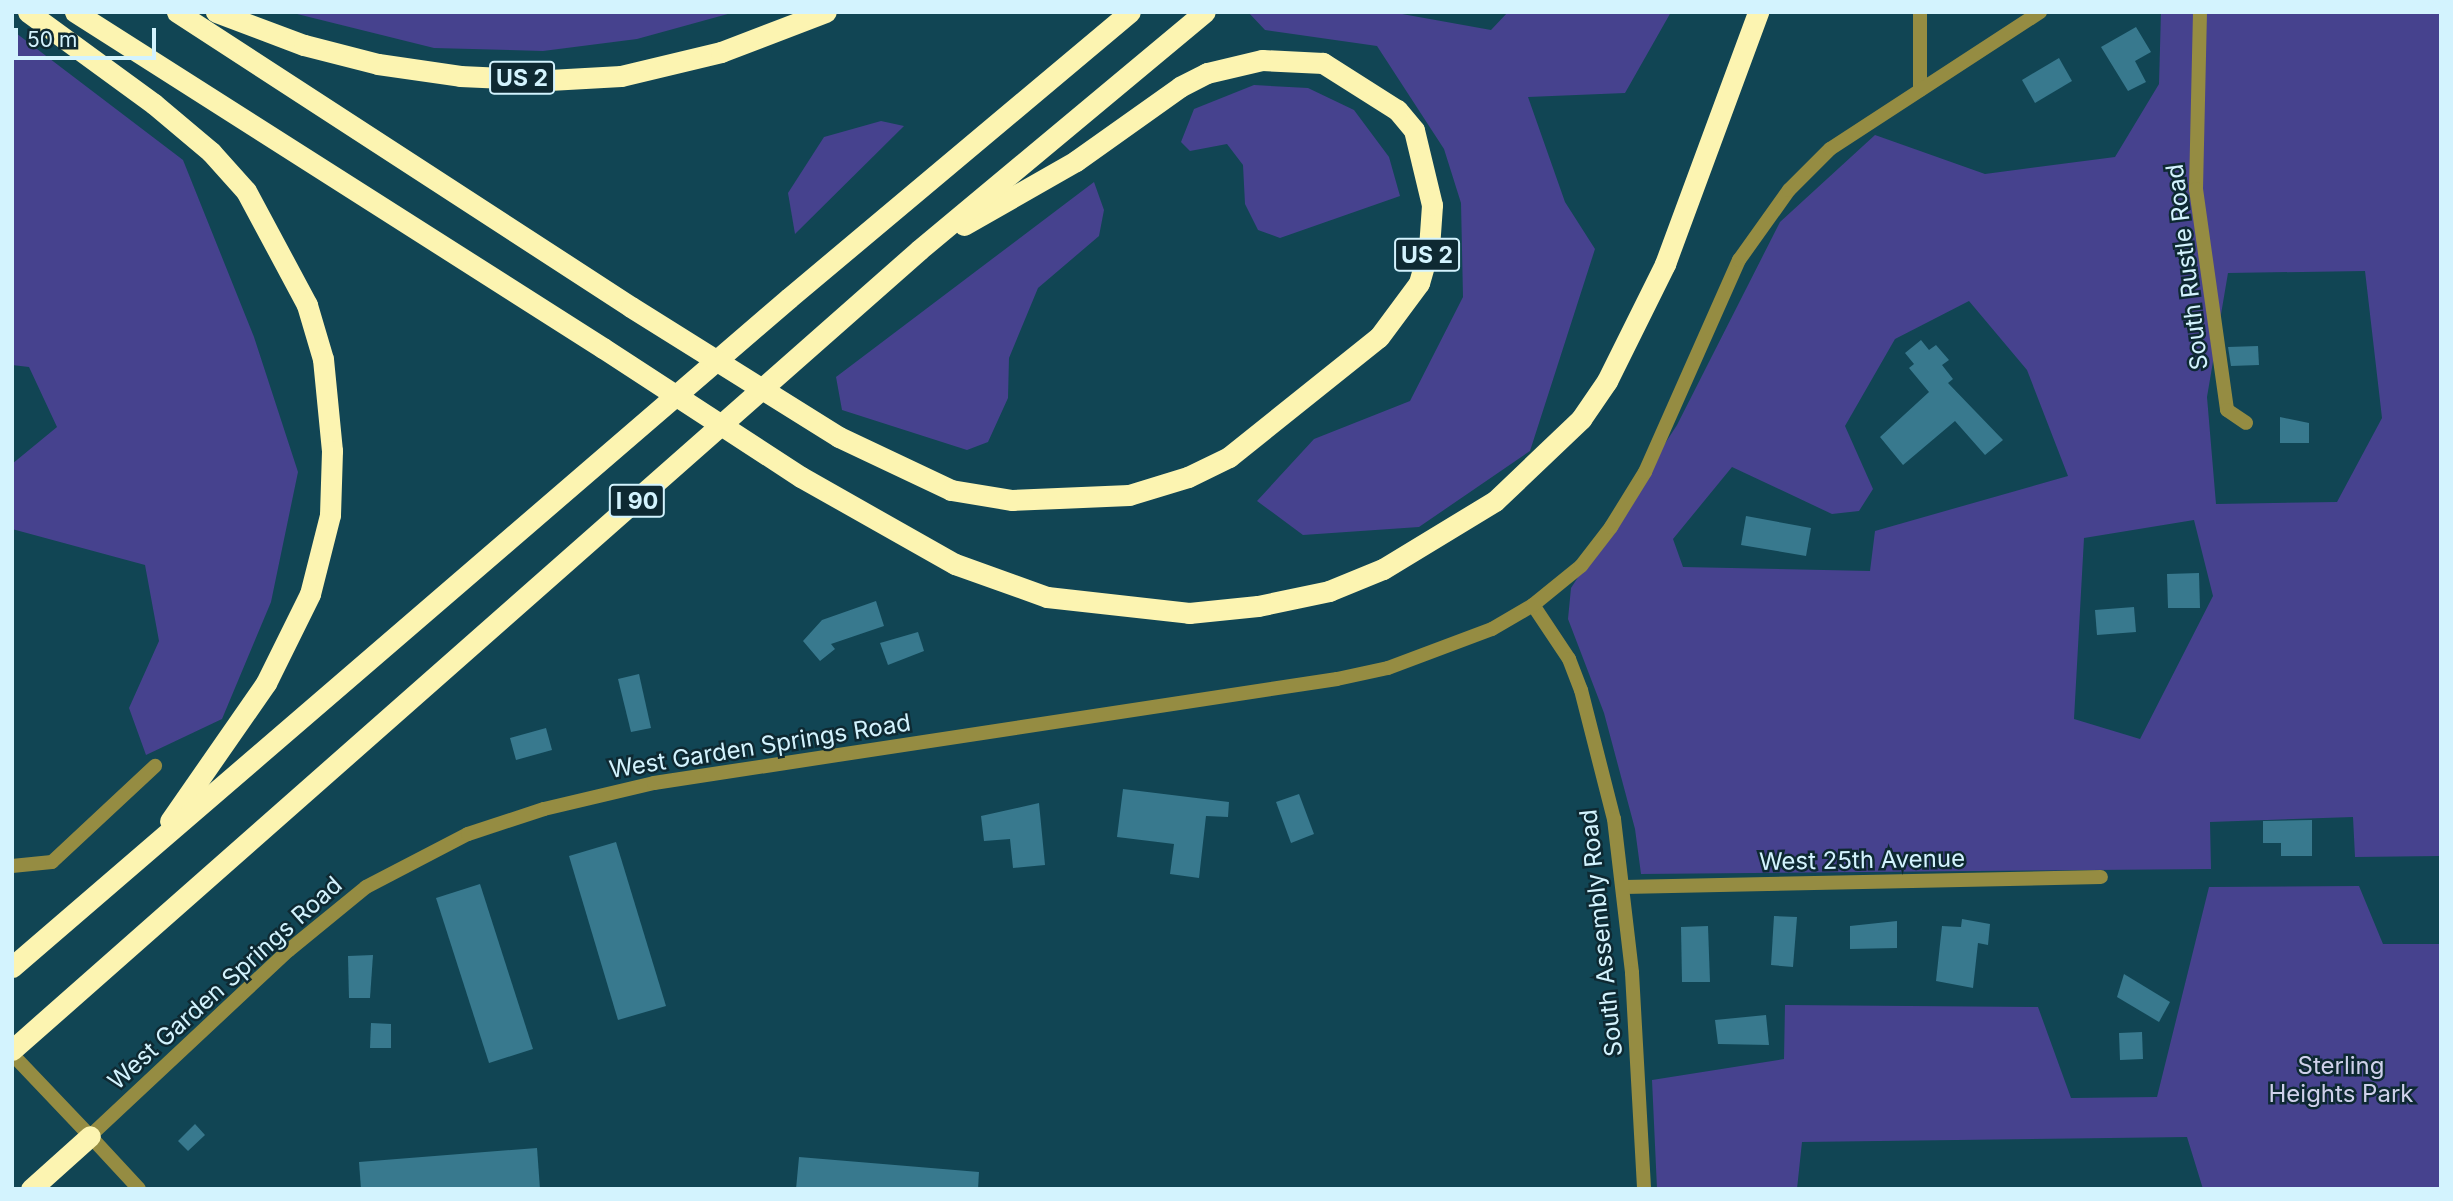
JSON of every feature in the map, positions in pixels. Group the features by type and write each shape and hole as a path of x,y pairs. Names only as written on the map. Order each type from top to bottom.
{"highway":[{"path":"28,12 154,104 211,152 246,191 307,304 323,359 332,451 330,515 310,594 266,683 153,846"},
{"path":"75,12 801,477 955,564 1047,597 1189,612 1258,606 1329,591 1383,569 1495,502 1564,437 1601,390 1635,333 1665,264 1758,12"},
{"name":"US 2","path":"177,12 631,307 839,438 951,490 1012,500 1129,495 1188,477 1228,457 1379,337 1419,283 1429,248 1432,205 1414,130 1397,110 1323,63 1262,60 1208,73 1180,88 1076,161 919,250"},
{"name":"US 2","path":"216,12 304,45 379,64 460,76 549,79 621,76 721,52 826,12"},
{"name":"I 90","path":"12,967 789,298 1130,12"},
{"name":"I 90","path":"12,1052 73,995 919,250 1205,12"},
{"path":"31,1189 90,1136"}],"street":[{"path":"1920,12 1920,90"},
{"name":"West Garden Springs Road","path":"90,1136 289,950 366,887 468,834 544,808 654,783 1375,671 1492,629 1533,605 1581,566 1645,472 1759,228 1830,149 2040,12"},
{"name":"South Rustle Road","path":"2200,12 2196,189 2227,410 2246,423"},
{"name":"South Assembly Road","path":"1533,605 1569,659 1592,724 1624,887 1644,1189"},
{"path":"12,866 52,862 155,766"},
{"name":"West 25th Avenue","path":"1624,887 2101,877"},
{"path":"12,1052 139,1189"}],"green space":[{"path":"289,12 735,12 637,39 543,51 434,48"},
{"path":"1248,12 1391,12 1491,30 1508,12 1671,12 1625,93 1528,97 1565,202 1595,249 1530,451 1419,527 1303,535 1257,501 1314,439 1410,401 1463,297 1461,203 1444,149 1377,46 1265,30"},
{"path":"2161,12 2441,12 2441,856 2355,857 2353,817 2210,822 2211,869 1641,874 1635,829 1604,713 1568,619 1571,588 1677,425 1780,222 1875,135 1985,174 2115,157 2159,84","holes":["2365,271 2382,418 2337,502 2216,504 2207,397 2228,273","1969,301 2027,370 2068,476 1875,531 1870,571 1683,567 1673,539 1732,467 1832,514 1859,511 1873,489 1845,426 1895,339","2194,520 2213,596 2140,739 2074,719 2084,538"]},
{"path":"12,30 183,160 254,337 298,472 271,602 222,719 146,755 129,708 159,641 145,565 12,529 12,464 57,427 29,367 12,365"},
{"path":"1254,85 1308,88 1354,110 1389,157 1400,196 1280,238 1258,230 1245,204 1243,165 1227,144 1190,151 1181,142 1194,109"},
{"path":"881,121 904,126 795,234 788,193 824,137"},
{"path":"1094,182 1104,210 1099,236 1038,288 1009,358 1008,398 988,442 967,450 842,410 836,377"},
{"name":"Sterling Heights Park","path":"2359,886 2383,944 2441,944 2441,1189 2203,1189 2187,1137 1802,1142 1797,1189 1657,1189 1652,1080 1784,1059 1785,1005 2038,1007 2071,1098 2157,1097 2209,887"}],"building":[{"path":"2136,27 2151,52 2135,61 2146,82 2128,91 2101,47"},
{"path":"2059,58 2072,81 2035,103 2022,80"},
{"path":"1921,340 1929,350 1936,345 1949,360 1942,365 1953,379 1948,383 2003,440 1985,455 1955,421 1903,465 1880,437 1929,392 1909,368 1914,364 1905,353"},
{"path":"2258,346 2259,365 2231,366 2228,347"},
{"path":"2280,417 2309,423 2309,443 2280,443"},
{"path":"1746,516 1811,528 1806,556 1741,545"},
{"path":"2199,573 2200,608 2168,608 2167,574"},
{"path":"876,601 884,626 831,644 835,649 820,661 803,641 822,620"},
{"path":"2134,607 2136,632 2097,635 2095,610"},
{"path":"918,632 924,651 888,665 880,643"},
{"path":"639,674 651,728 631,732 618,679"},
{"path":"546,728 552,750 516,760 510,738"},
{"path":"1123,789 1229,802 1228,817 1206,816 1199,878 1170,874 1174,844 1117,837"},
{"path":"1299,794 1314,834 1291,843 1276,802"},
{"path":"1039,803 1045,865 1013,868 1010,839 984,841 981,816"},
{"path":"2312,820 2312,856 2281,856 2281,843 2263,843 2263,821"},
{"path":"616,842 666,1006 618,1020 569,856"},
{"path":"480,884 533,1049 489,1063 436,898"},
{"path":"1774,916 1797,917 1793,967 1771,965"},
{"path":"1962,919 1990,924 1988,945 1978,943 1973,988 1936,981 1942,926 1961,927"},
{"path":"1897,921 1897,948 1850,949 1850,926"},
{"path":"1708,926 1710,982 1682,982 1681,927"},
{"path":"373,955 370,998 349,998 348,956"},
{"path":"2124,974 2170,1002 2159,1022 2117,997"},
{"path":"1766,1015 1769,1045 1718,1044 1715,1020"},
{"path":"371,1023 391,1024 391,1048 370,1048"},
{"path":"2142,1032 2143,1059 2120,1060 2119,1033"},
{"path":"195,1124 205,1135 188,1151 178,1141"},
{"path":"537,1148 540,1189 361,1189 359,1162"},
{"path":"799,1157 979,1172 978,1189 796,1189"}]}
